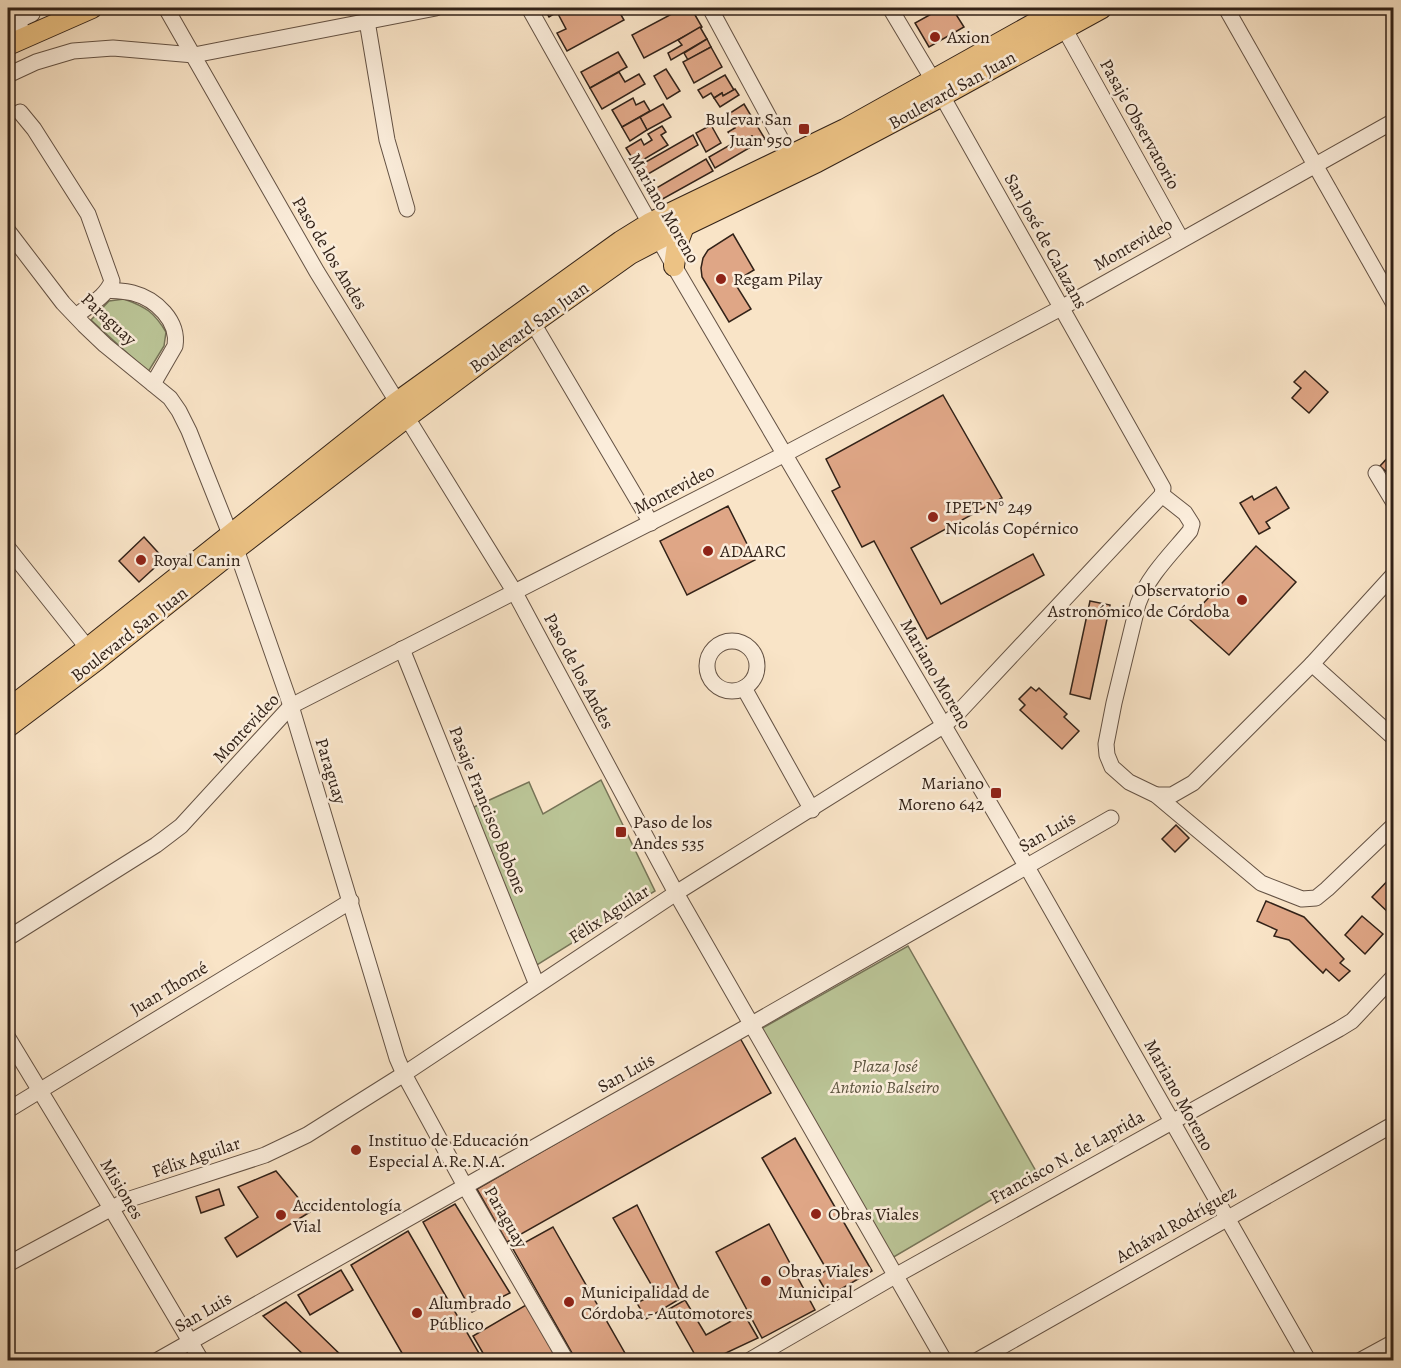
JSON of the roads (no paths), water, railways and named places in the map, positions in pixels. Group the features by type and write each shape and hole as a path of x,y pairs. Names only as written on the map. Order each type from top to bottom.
{"main road":[{"path":"25,20 93,8"},
{"name":"Boulevard San Juan","path":"8,727 92,654 233,542 621,241 684,225 817,162 1062,8"},
{"name":"Boulevard San Juan","path":"402,409 532,323 630,254 654,231 790,156 938,88 1102,8"},
{"path":"674,266 677,245 684,225"},
{"name":"Boulevard San Juan","path":"8,709 92,654"}],"street":[{"name":"Paso de los Andes","path":"166,8 317,272 514,591 676,893 944,1360"},
{"path":"8,75 36,62 73,51 113,48 194,55 436,8"},
{"name":"Mariano Moreno","path":"529,8 674,266 1026,866 1308,1360"},
{"path":"710,8 790,156"},
{"name":"San José de Calazans","path":"890,8 938,88 1163,488 1162,495"},
{"path":"1226,8 1394,304"},
{"path":"367,21 387,140 407,209"},
{"name":"Pasaje Observatorio","path":"1064,28 1181,239"},
{"path":"20,112 34,129 88,214 112,280 109,290 76,316"},
{"name":"Montevideo","path":"8,938 156,845 182,826 291,706 785,454 1061,308 1394,121"},
{"name":"Paraguay","path":"8,231 63,303 105,345 170,398 189,431 233,542 291,706 404,1074 465,1186 566,1360"},
{"path":"109,290 135,294 150,300 162,310 173,325 175,346 153,384"},
{"path":"532,323 651,523"},
{"path":"1376,473 1394,502"},
{"path":"1162,495 1185,513 1192,524 1190,531 1151,578 1143,592 1114,702 1107,744 1107,755 1112,767 1129,782 1156,795 1261,883 1302,899 1316,898 1327,890 1394,825"},
{"name":"Félix Aguilar","path":"8,1264 127,1200 286,1146 307,1135 404,1074 676,893 943,726 956,716 1162,495"},
{"path":"8,548 92,654"},
{"path":"1156,795 1172,795 1193,783 1312,664 1394,573"},
{"name":"Pasaje Francisco Bobone","path":"402,649 537,985"},
{"path":"1312,664 1394,738"},
{"path":"744,688 812,810"},
{"name":"San Luis","path":"158,1360 753,1024 1111,818"},
{"name":"Juan Thomé","path":"8,1110 351,901"},
{"name":"Francisco N. de Laprida","path":"750,1360 895,1276 1352,1021 1394,976"},
{"name":"Misiones","path":"8,1038 201,1360"},
{"name":"Achával Rodríguez","path":"978,1360 1394,1124"},
{"path":"1361,1360 1394,1342"}],"place":[{"name":"Axion","path":"935,37"},
{"name":"Bulevar San Juan 950","path":"804,129"},
{"name":"Regam Pilay","path":"721,279"},
{"name":"IPET N° 249 Nicolás Copérnico","path":"933,517"},
{"name":"ADAARC","path":"708,551"},
{"name":"Royal Canin","path":"141,560"},
{"name":"Observatorio Astronómico de Córdoba","path":"1242,600"},
{"name":"Mariano Moreno 642","path":"996,793"},
{"name":"Paso de los Andes 535","path":"621,832"},
{"name":"Instituo de Educación Especial A.Re.N.A.","path":"356,1150"},
{"name":"Obras Viales","path":"816,1214"},
{"name":"Accidentología Vial","path":"281,1215"},
{"name":"Obras Viales Municipal","path":"766,1281"},
{"name":"Municipalidad de Córdoba - Automotores","path":"569,1302"},
{"name":"Alumbrado Público","path":"417,1313"}],"park label":[{"name":"Plaza José Antonio Balseiro","path":"885,1076"}]}
